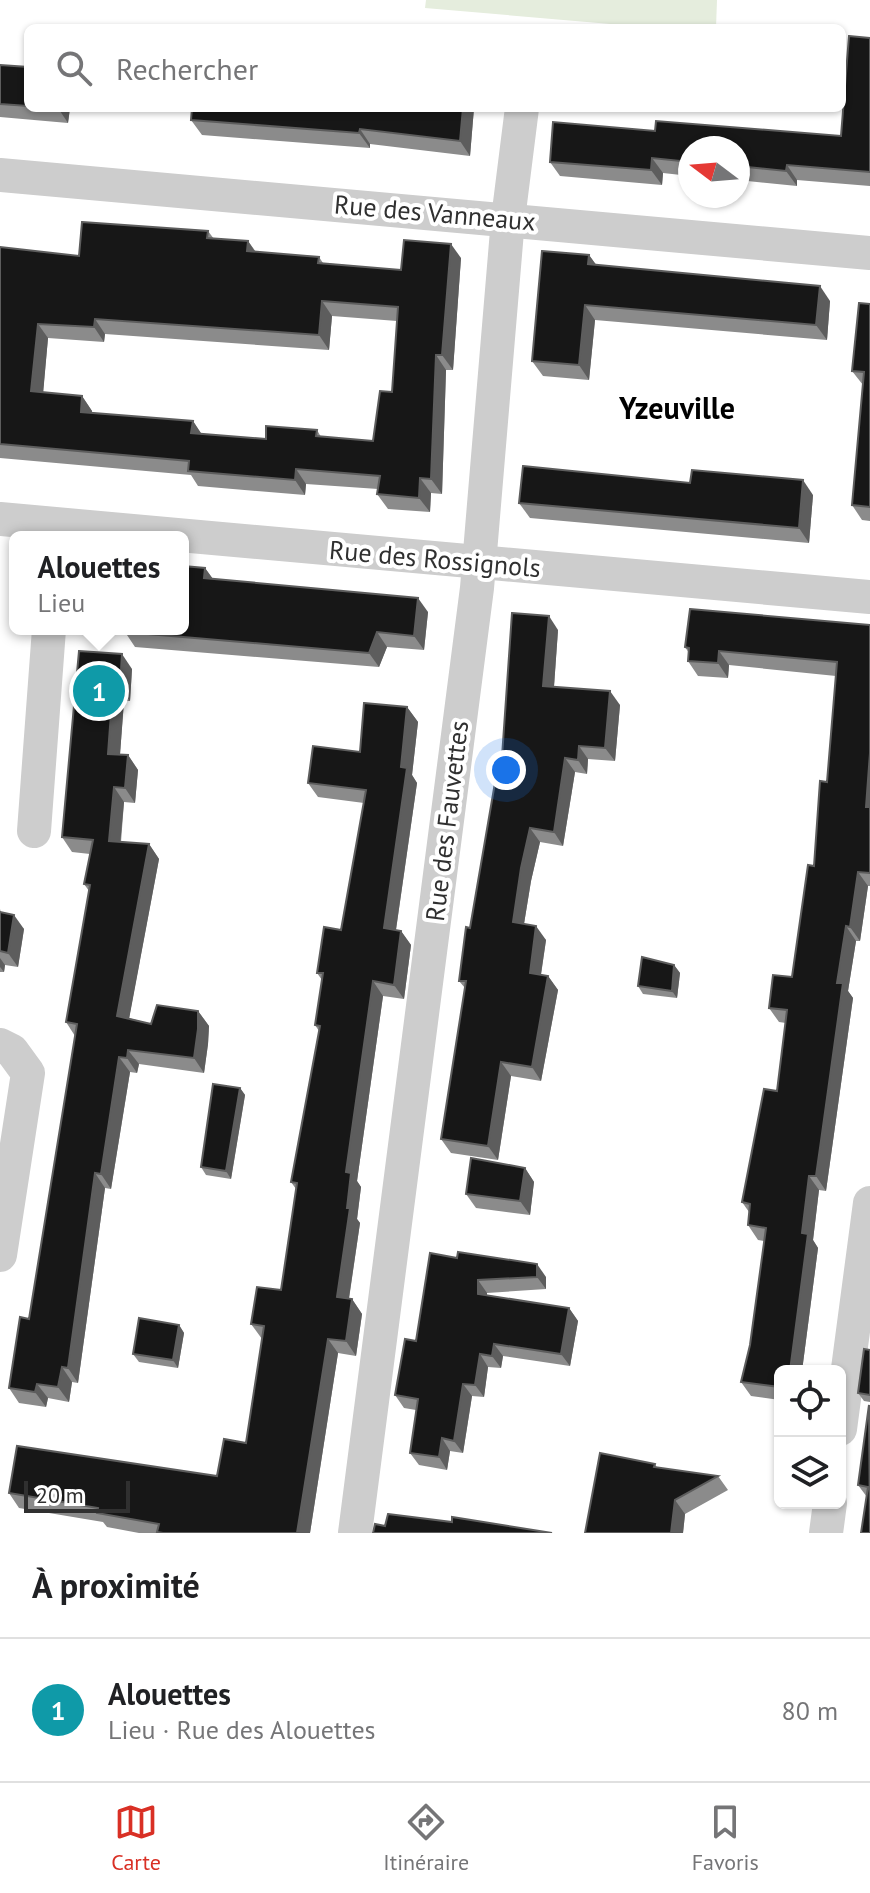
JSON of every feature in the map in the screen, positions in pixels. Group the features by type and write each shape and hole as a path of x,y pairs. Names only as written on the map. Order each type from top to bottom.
{"street":[{"name":"Rue des Fauvettes","path":"355,1533 480,564 508,219 521,112"},
{"name":"Rue des Vanneaux","path":"0,175 870,253"},
{"name":"Rue des Rossignols","path":"0,519 60,530"},
{"name":"Rue des Rossignols","path":"189,540 870,597"},
{"path":"34,831 49,635"},
{"path":"0,1045 12,1051 28,1073 0,1255"},
{"path":"846,1384 870,1203"},
{"path":"826,1533 829,1509"}],"green space":[{"path":"426,0 717,0 716,24 611,24 425,8"}],"building":[{"path":"849,36 870,38 870,172 787,165 786,171 750,167 750,136 678,136 678,161 652,158 651,170 550,162 553,122 655,131 656,121 841,136 843,112 846,112"},
{"path":"0,65 24,67 24,106 0,104"},
{"path":"192,112 463,112 460,141 360,129 359,133 191,120"},
{"path":"82,222 208,231 207,238 248,241 247,251 319,257 318,263 401,270 404,240 451,244 442,355 436,355 431,479 420,478 419,498 377,494 380,476 296,469 295,480 188,471 189,461 0,444 0,247 79,256","holes":["322,301 398,307 392,392 380,391 373,441 316,436 317,430 266,426 266,439 191,433 193,421 81,412 82,396 31,391 38,324 94,327 95,319 319,335"]},
{"path":"542,251 589,255 588,264 820,286 816,325 585,305 579,365 532,361"},
{"path":"859,303 870,304 870,507 852,505 864,372 852,371"},
{"path":"523,466 690,483 692,470 803,480 799,528 519,503"},
{"path":"189,567 205,568 204,578 418,598 414,636 377,632 369,653 160,635 189,635"},
{"path":"690,609 870,625 870,753 866,807 870,807 870,873 858,872 850,927 846,926 837,983 843,983 816,1176 809,1176 802,1233 808,1234 791,1365 774,1365 774,1386 741,1382 750,1345 766,1228 748,1225 750,1204 742,1202 764,1089 777,1091 787,1010 769,1008 773,975 792,977 808,865 814,866 820,781 827,782 837,662 719,651 718,663 688,661 689,648 685,647"},
{"path":"512,613 549,616 543,686 610,691 605,748 579,746 578,760 565,758 554,832 530,828 513,922 536,926 530,973 548,976 532,1067 501,1062 488,1146 441,1139 466,981 459,981 466,927 470,928 497,771 501,771"},
{"path":"79,651 122,654 120,686 113,686 108,754 128,755 125,788 114,787 109,841 149,844 117,1016 151,1024 157,1005 198,1011 198,1029 194,1058 128,1050 127,1058 119,1057 101,1174 95,1173 68,1368 62,1367 58,1387 37,1384 35,1392 9,1388 20,1317 29,1319 77,1024 66,1022 90,885 84,884 93,840 62,837"},
{"path":"364,703 407,707 401,767 407,768 384,928 401,931 394,985 373,981 346,1172 351,1173 347,1208 350,1208 337,1297 352,1299 346,1341 328,1339 297,1533 163,1533 157,1532 159,1524 97,1513 98,1508 9,1493 17,1446 217,1476 224,1439 246,1443 264,1326 251,1324 257,1287 281,1290 297,1183 291,1182 320,1026 315,1025 323,973 317,973 324,927 341,930 366,790 308,783 313,746 360,752"},
{"path":"0,912 14,915 8,953 0,951"},
{"path":"642,957 674,965 672,991 638,986"},
{"path":"213,1084 240,1088 226,1171 201,1167"},
{"path":"471,1158 525,1168 520,1201 466,1194"},
{"path":"458,1252 537,1264 537,1277 478,1280 478,1294 569,1308 561,1354 494,1344 492,1356 480,1354 475,1385 463,1384 454,1441 442,1438 439,1457 410,1453 418,1399 395,1395 405,1339 416,1341 430,1253 457,1258"},
{"path":"139,1318 179,1325 173,1360 133,1354"},
{"path":"864,1349 870,1350 870,1395 858,1393"},
{"path":"869,1405 870,1533 861,1533 868,1487 858,1485"},
{"path":"600,1453 655,1464 654,1467 718,1476 675,1500 671,1533 585,1533"},
{"path":"388,1514 452,1522 452,1517 552,1533 373,1533 375,1524 385,1526"}],"place":[{"name":"Alouettes","path":"99,691"}],"district":[{"name":"Yzeuville","path":"677,409"}]}
